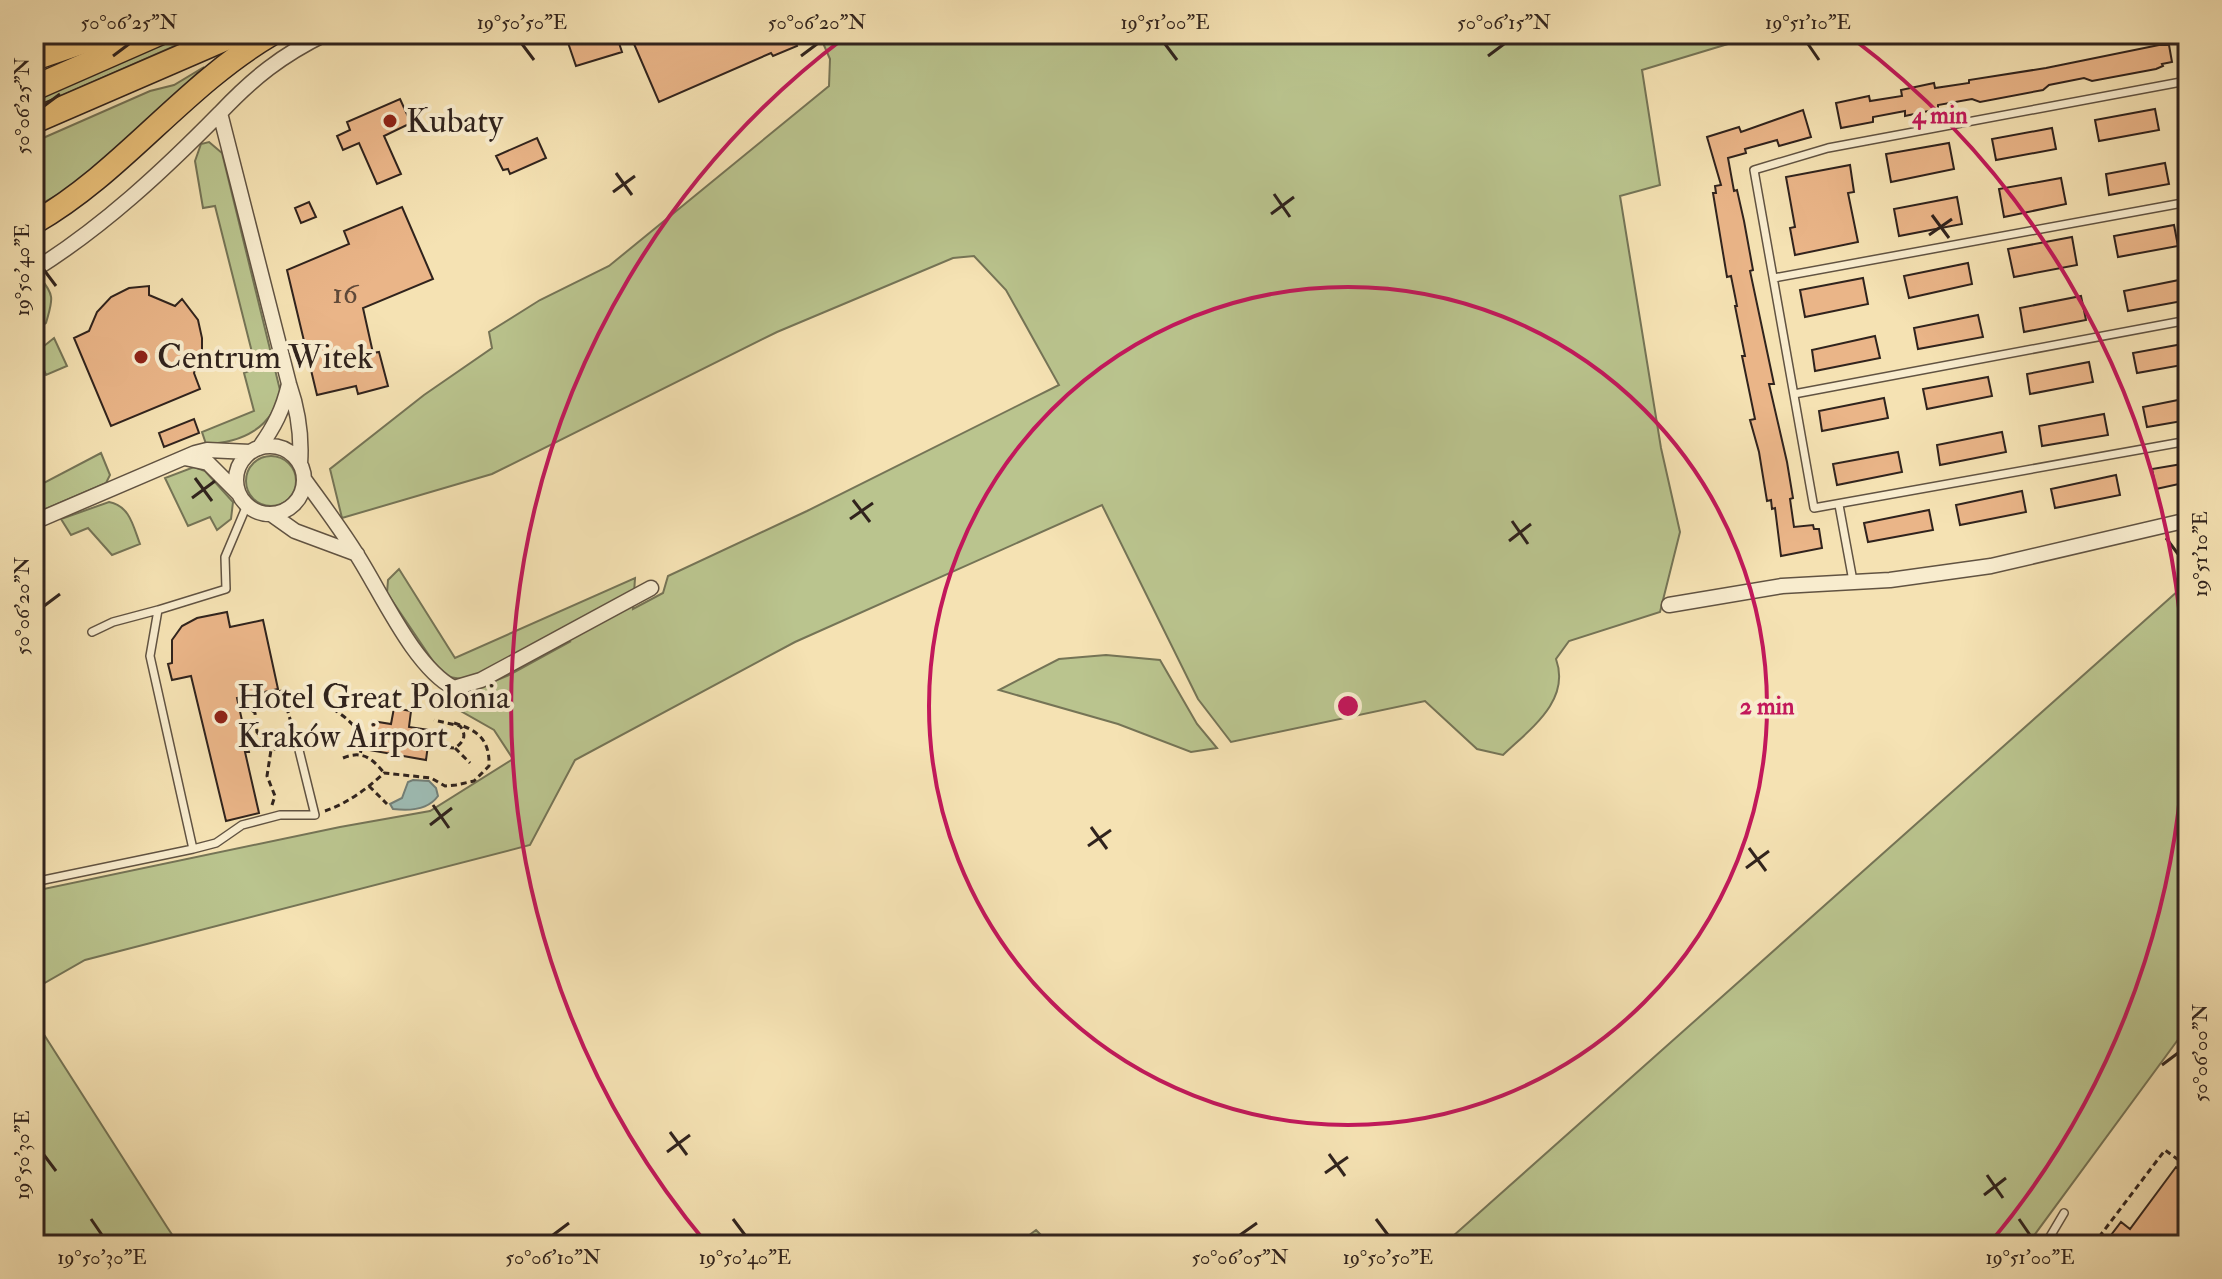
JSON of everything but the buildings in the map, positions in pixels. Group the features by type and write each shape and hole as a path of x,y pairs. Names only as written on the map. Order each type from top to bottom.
{"highway":[{"path":"34,88 157,34"},
{"path":"34,121 235,34"}],"main road":[{"path":"34,59 107,34"},
{"path":"34,223 91,186 212,74 272,34"}],"street":[{"path":"34,270 107,218 176,158 251,81 272,64 325,34"},
{"path":"185,458 208,463 244,500 263,513 271,514 291,507 303,490 300,464 302,441 296,404 220,113"},
{"path":"244,500 236,477 243,459 276,424 289,384"},
{"path":"34,522 207,450 281,447 300,464"},
{"path":"304,479 357,554 424,663 440,681 454,688 489,676 651,588"},
{"path":"271,514 295,531 357,554"},
{"path":"1669,605 1782,586 1890,580 1991,566 2188,520"}],"lane":[{"path":"2188,125 2181,82 1828,148 1754,170 1814,508 2188,441"},
{"path":"1774,278 2188,202"},
{"path":"1794,394 2188,320"},
{"path":"92,632 113,622 226,589 225,557 244,500"},
{"path":"1839,505 1853,582"},
{"path":"158,610 150,656 193,849"},
{"path":"34,882 216,843 242,825 267,818 315,815 296,740"},
{"path":"2045,1245 2064,1213"},
{"path":"2051,1235 2065,1245"}],"path":[{"path":"267,818 275,796 267,776 271,750 257,732 255,713 241,700 282,691 296,740 271,750"},
{"path":"324,704 339,712 362,737 360,754"},
{"path":"343,758 360,754 373,759 384,773 431,778 445,786 474,781 489,766 488,749 482,735 470,727 434,720"},
{"path":"428,746 455,748 461,745 464,734 454,723"},
{"path":"455,748 470,763"},
{"path":"315,815 336,807 384,773"},
{"path":"369,786 387,804"},
{"path":"2093,1245 2165,1150 2188,1167"}],"green space":[{"path":"34,34 74,34 34,48"},
{"path":"180,34 202,34 34,108 34,98"},
{"path":"819,34 1761,34 1642,70 1660,185 1620,196 1661,448 1680,532 1660,612 1569,641 1556,659 1558,688 1553,701 1536,724 1503,755 1477,749 1425,701 1231,742 1198,699 1102,505 795,642 575,760 530,845 85,960 34,989 34,891 430,811 513,759 494,730 452,706 456,697 509,675 571,641 468,680 443,676 387,593 388,580 399,569 455,658 635,578 633,609 663,593 668,576 807,511 1059,385 1006,290 974,256 953,258 777,332 492,474 342,518 330,469 424,395 492,348 489,332 540,300 609,266 829,86 830,59"},
{"path":"204,67 71,187 34,208 34,142 150,91 174,85"},
{"path":"209,142 222,153 280,390 271,414 254,431 231,440 206,444 202,432 254,411 244,373 256,368 215,206 203,208 195,161 201,144"},
{"path":"40,278 51,294 51,304 46,323 34,332 34,281"},
{"path":"54,338 67,366 46,375 41,363 34,366 34,354"},
{"path":"101,453 110,475 106,483 34,514 34,488"},
{"path":"271,456 288,464 296,481 288,498 271,506 254,498 246,481 254,464"},
{"path":"194,467 205,471 233,502 231,519 217,530 210,517 188,526 165,478"},
{"path":"109,502 126,512 140,544 112,555 88,528 71,535 61,519"},
{"path":"2188,582 2188,1026 2027,1245 1443,1245"},
{"path":"1106,655 1160,660 1197,724 1217,748 1191,752 1118,724 999,690 1059,659"},
{"path":"34,1019 167,1227 179,1245 34,1245"},
{"path":"1036,1230 1051,1245 1016,1245"}],"water":[{"path":"429,781 436,788 438,796 418,808 393,809 390,804 402,798 408,782"}],"place":[{"name":"Kubaty","path":"390,121"},
{"name":"Centrum Witek","path":"141,357"},
{"name":"Hotel Great Polonia Kraków Airport","path":"221,717"}]}
